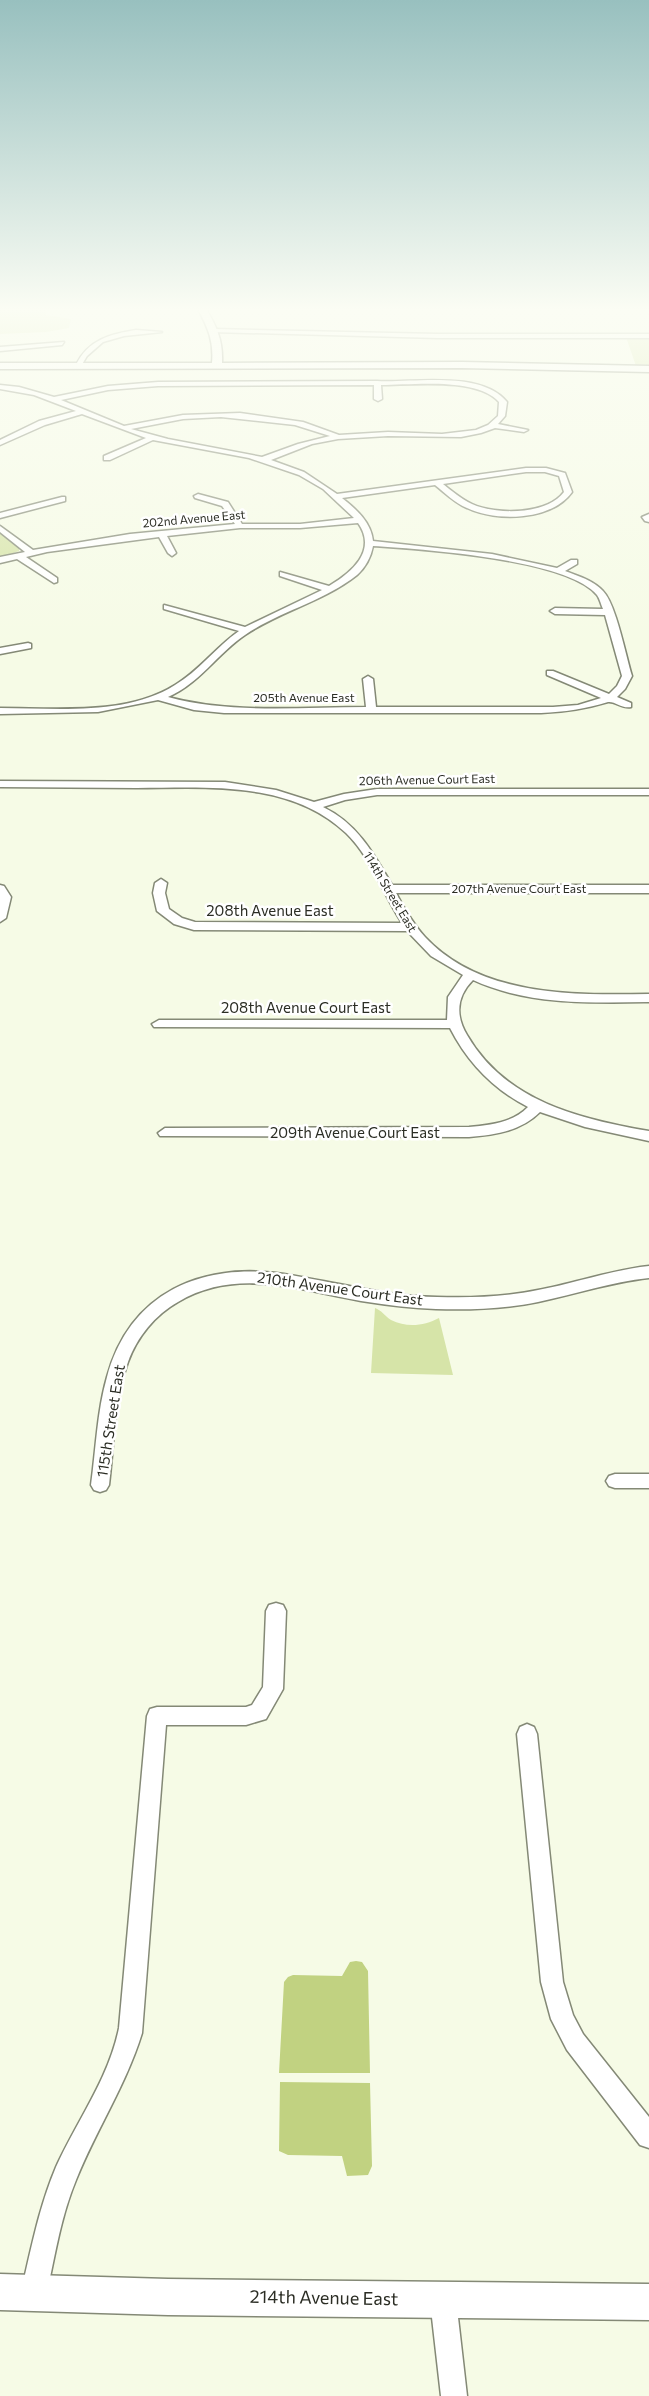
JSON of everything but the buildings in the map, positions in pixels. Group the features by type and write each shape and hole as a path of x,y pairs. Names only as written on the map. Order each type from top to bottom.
{"main road":[{"name":"214th Avenue East","path":"17,2292 168,2297 649,2302"}],"street":[{"path":"0,442 49,421"},
{"path":"107,421 153,437 265,459 314,479 337,496 360,520 366,528 370,543 362,565 349,576 329,589 246,630 222,647 187,682 158,697"},
{"path":"125,428 157,421"},
{"path":"284,421 308,424 324,429 338,437"},
{"path":"265,459 307,444 338,437 391,434 458,436 477,432 497,421"},
{"path":"492,425 524,430"},
{"path":"107,458 153,437"},
{"path":"337,496 436,482 526,470 556,472 562,475 567,484 568,492 564,500 552,507 525,512 492,511 470,506 436,482"},
{"path":"198,496 225,504 240,526"},
{"path":"0,516 62,499"},
{"name":"202nd Avenue East","path":"0,560 31,552 162,534 240,526 300,526 360,520"},
{"path":"0,528 31,552"},
{"path":"162,534 172,553"},
{"path":"370,543 449,549 558,571 578,577 594,587 602,595 627,676 620,690 609,697"},
{"path":"18,555 54,580"},
{"path":"558,571 574,562"},
{"path":"283,574 329,589"},
{"path":"167,607 246,630"},
{"path":"555,611 607,612"},
{"path":"0,651 28,646"},
{"path":"550,673 627,705"},
{"path":"368,679 371,710"},
{"name":"205th Avenue East","path":"0,711 106,708 158,697 194,708 224,710 575,709 609,697"},
{"path":"0,784 225,785 262,790 313,806"},
{"name":"206th Avenue Court East","path":"313,806 344,796 377,792 649,792"},
{"name":"114th Street East","path":"313,806 341,823 355,837 388,889 409,928 434,952 471,975"},
{"name":"208th Avenue East","path":"161,883 159,894 163,911 178,921 194,926 409,928"},
{"name":"207th Avenue Court East","path":"388,889 649,889"},
{"path":"0,918 4,897 1,890"},
{"path":"649,998 580,998 542,994 511,988 471,975 462,983 452,1000 453,1024 477,1062 488,1074 537,1106 605,1127 649,1136"},
{"name":"208th Avenue Court East","path":"159,1024 453,1024"},
{"name":"209th Avenue Court East","path":"165,1133 469,1132 507,1127 525,1119 537,1106"},
{"name":"210th Avenue Court East","path":"180,1291 212,1279 254,1276 298,1281 361,1296 414,1302 472,1302 538,1296 598,1280 649,1272"},
{"name":"115th Street East","path":"100,1485 114,1386 119,1364 140,1323 180,1291"},
{"path":"615,1481 649,1481"},
{"path":"17,2292 49,2228 63,2181 80,2141 117,2070 130,2033 157,1716 246,1716 259,1712 273,1689 276,1611"},
{"path":"527,1734 552,1982 563,2019 574,2042 649,2136"},
{"path":"443,2300 454,2396"}],"shaded area":[{"path":"0,533 19,548 19,551 0,558"},
{"path":"375,1308 397,1323 409,1325 427,1323 439,1318 453,1375 371,1373"},
{"path":"350,1962 362,1962 368,1971 370,2073 279,2073 284,1982 293,1975 342,1976"},
{"path":"280,2082 370,2083 372,2166 368,2175 347,2176 342,2156 288,2155 279,2151"}]}
